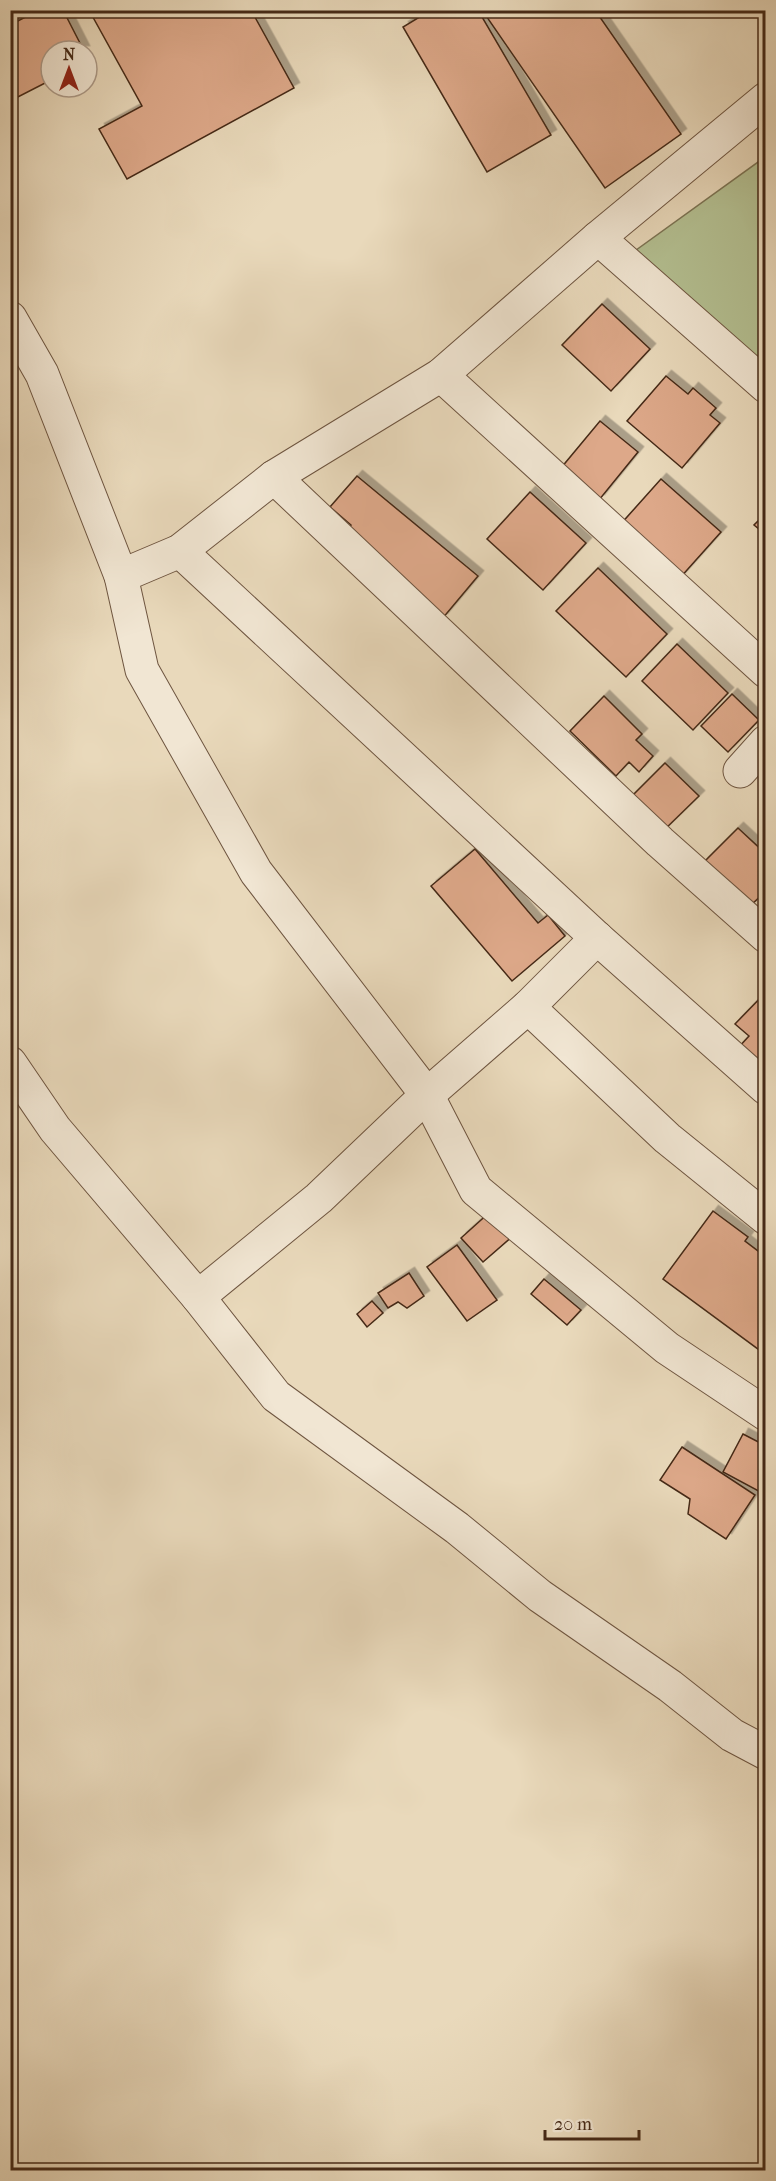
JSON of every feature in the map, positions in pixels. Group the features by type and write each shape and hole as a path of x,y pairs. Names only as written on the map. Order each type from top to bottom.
{"street":[{"path":"121,576 180,551 274,477 441,375 598,238 765,99"},
{"path":"598,238 765,386"},
{"path":"10,318 42,374 121,576 142,670 256,872 427,1095 476,1190 667,1348 758,1402"},
{"path":"441,375 765,671"},
{"path":"274,477 651,834 765,936"},
{"path":"180,551 597,938 765,1088"},
{"path":"740,771 765,742"},
{"path":"198,1297 319,1198 427,1095 528,1006 597,938"},
{"path":"528,1006 667,1138 765,1218"},
{"path":"10,1063 55,1129 198,1297 276,1396 457,1528 540,1596 670,1686 732,1735 765,1753"}],"green space":[{"path":"765,157 765,368 632,253"}],"building":[{"path":"39,10 63,10 78,39 39,39 39,86 10,101 10,25"},
{"path":"89,10 251,10 294,88 127,179 99,129 142,106"},
{"path":"431,10 478,10 551,135 487,172 403,27"},
{"path":"482,10 595,10 681,134 605,188"},
{"path":"602,304 650,349 611,391 562,345"},
{"path":"666,376 688,394 693,388 716,408 710,415 720,423 682,468 627,421"},
{"path":"600,421 638,452 599,500 561,468"},
{"path":"357,476 478,576 442,619 342,536 351,525 330,507"},
{"path":"661,479 721,532 679,579 619,526"},
{"path":"530,492 586,543 543,590 487,539"},
{"path":"766,513 766,535 754,525"},
{"path":"598,568 667,634 626,677 556,611"},
{"path":"677,644 728,693 693,730 642,681"},
{"path":"732,694 759,720 728,752 701,726"},
{"path":"604,696 642,734 636,740 653,756 639,772 629,762 616,776 570,731"},
{"path":"665,763 699,796 660,834 627,801"},
{"path":"738,828 766,854 766,891 750,906 703,863"},
{"path":"475,849 538,923 548,915 565,936 512,981 431,886"},
{"path":"766,992 766,1074 738,1048 749,1036 735,1024"},
{"path":"491,1211 513,1236 483,1262 461,1238"},
{"path":"713,1211 748,1237 745,1241 766,1257 766,1355 663,1279"},
{"path":"457,1245 497,1300 467,1321 427,1267"},
{"path":"409,1273 424,1296 407,1308 398,1302 388,1308 378,1293"},
{"path":"544,1279 581,1310 567,1325 531,1294"},
{"path":"372,1301 383,1313 367,1327 357,1314"},
{"path":"743,1434 766,1446 766,1495 723,1472"},
{"path":"682,1447 755,1495 726,1539 688,1514 690,1499 660,1480"}]}
